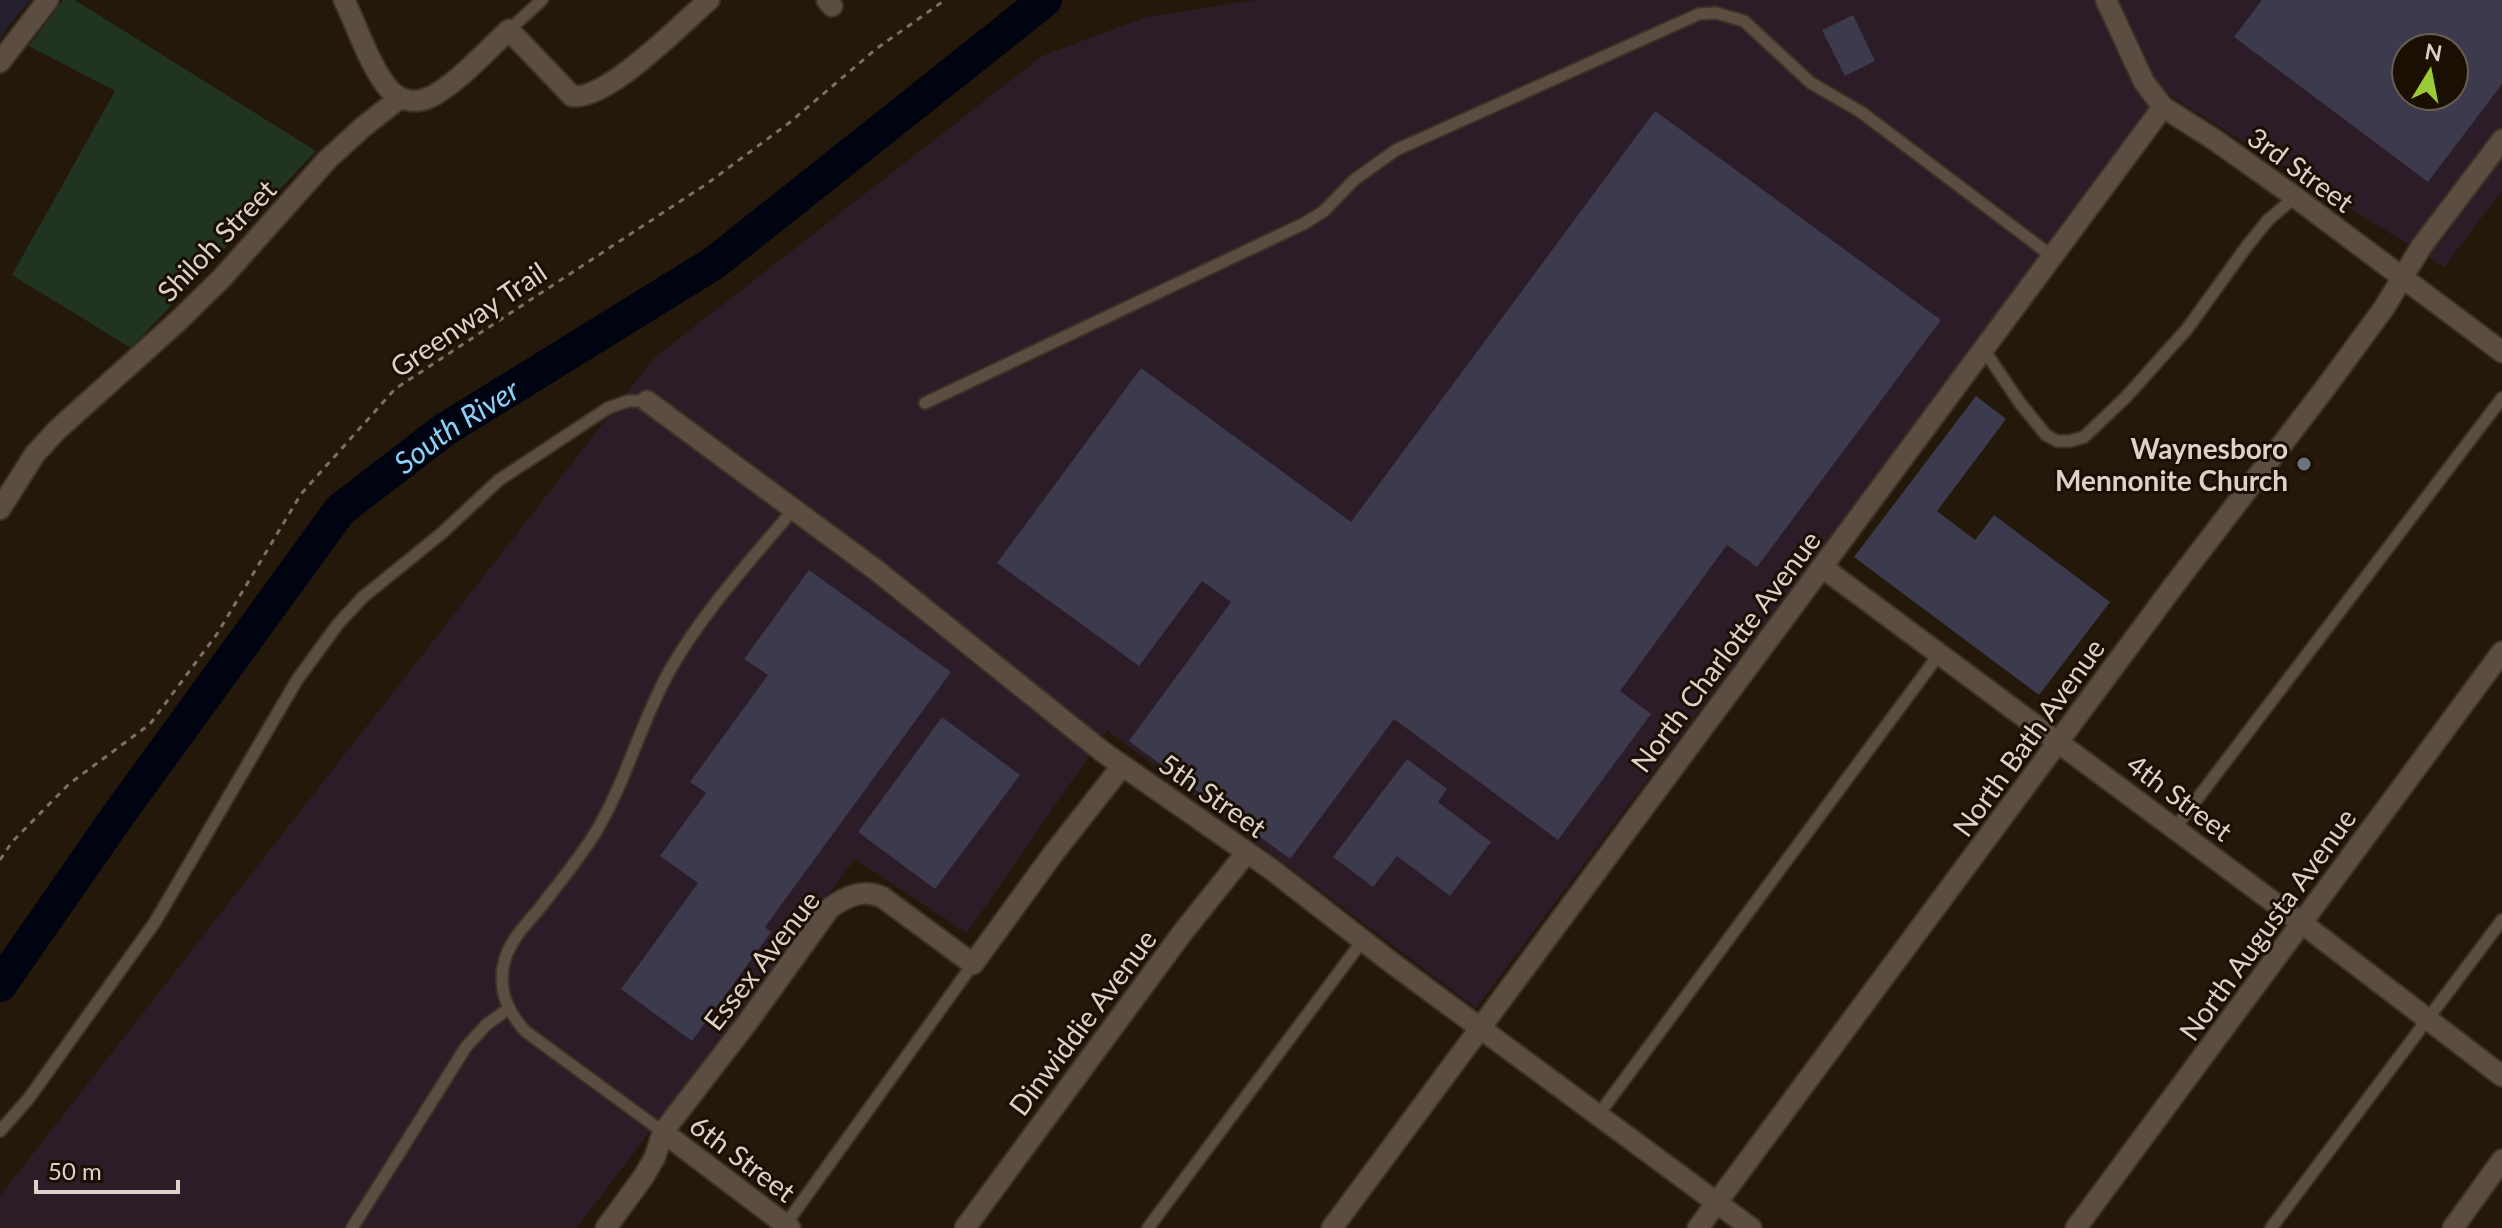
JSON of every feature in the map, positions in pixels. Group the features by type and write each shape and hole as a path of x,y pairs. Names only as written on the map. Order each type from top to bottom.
{"street":[{"path":"0,62 48,0"},
{"path":"344,0 386,86 400,98 418,101 430,98 509,30 572,96 602,89 620,78 709,0"},
{"name":"3rd Street","path":"2106,0 2144,82 2163,107 2295,197 2502,352"},
{"name":"Shiloh Street","path":"0,509 35,454 57,430 222,278 327,160 400,98"},
{"name":"North Charlotte Avenue","path":"1332,1228 2163,107"},
{"name":"North Bath Avenue","path":"1698,1228 2334,376 2384,308 2421,247 2502,140"},
{"name":"5th Street","path":"647,401 876,570 1122,766 1247,852 1751,1228"},
{"name":"4th Street","path":"1822,567 2059,741 2502,1076"},
{"name":"North Augusta Avenue","path":"2076,1228 2502,652"},
{"path":"973,964 1122,766"},
{"name":"Dinwiddie Avenue","path":"965,1228 1183,932 1247,852"},
{"name":"Essex Avenue","path":"606,1228 655,1157 663,1132 830,908 843,899 867,893 882,897 973,964"},
{"name":"6th Street","path":"663,1132 788,1226"},
{"path":"2453,1228 2502,1160"}],"lane":[{"path":"509,30 542,0"},
{"path":"925,403 1305,223 1324,211 1354,180 1396,150 1699,14 1729,15 1755,28 1797,73 1861,112 2053,257"},
{"path":"1984,350 2046,435 2057,441 2084,437 2126,397 2187,329 2268,220 2295,197"},
{"path":"2175,828 2502,398"},
{"path":"0,1131 29,1098 155,922 297,680 338,624 363,597 442,533 499,480 608,408 628,401 647,401"},
{"path":"663,1132 525,1031 508,1009 501,982 506,958 514,940 596,832 612,802 646,717 689,640 740,572 793,510"},
{"path":"1599,1114 1940,653"},
{"path":"2271,1228 2502,920"},
{"path":"1148,1228 1363,940"},
{"path":"788,1226 973,964"},
{"path":"352,1228 466,1047 486,1025 508,1009"}],"path":[{"name":"Greenway Trail","path":"0,860 12,842 69,784 150,724 217,634 301,494 395,389 708,183 789,123 876,49 945,0"}],"shaded area":[{"path":"0,0 31,0 0,40"},
{"path":"1256,0 2502,0 2502,191 2444,267 2164,92 1476,1008 1107,730 967,933 855,859 577,1228 0,1228 0,1196 654,358 1042,56 1146,17"}],"green space":[{"path":"63,0 75,0 316,151 131,348 12,275 115,91 29,46"}],"building":[{"path":"2262,0 2502,0 2502,84 2428,182 2234,37"},
{"path":"1853,15 1875,61 1845,76 1822,30"},
{"path":"1655,111 1941,320 1757,567 1727,545 1620,691 1651,714 1558,840 1394,719 1290,859 1129,741 1231,602 1202,581 1139,666 997,563 1141,368 1351,522"},
{"path":"1976,396 2006,419 1937,511 1975,540 1994,515 2110,602 2039,695 1854,557"},
{"path":"809,570 951,672 765,927 771,932 692,1041 621,989 698,883 660,856 706,793 690,782 768,675 744,659"},
{"path":"942,717 1020,775 935,889 858,832"},
{"path":"1407,759 1447,789 1438,802 1491,842 1450,896 1397,856 1373,887 1333,857"}],"waterway":[{"name":"South River","path":"0,985 119,814 340,510 444,430 714,263 1045,0"}],"place":[{"name":"Waynesboro Mennonite Church","path":"2304,464"}]}
